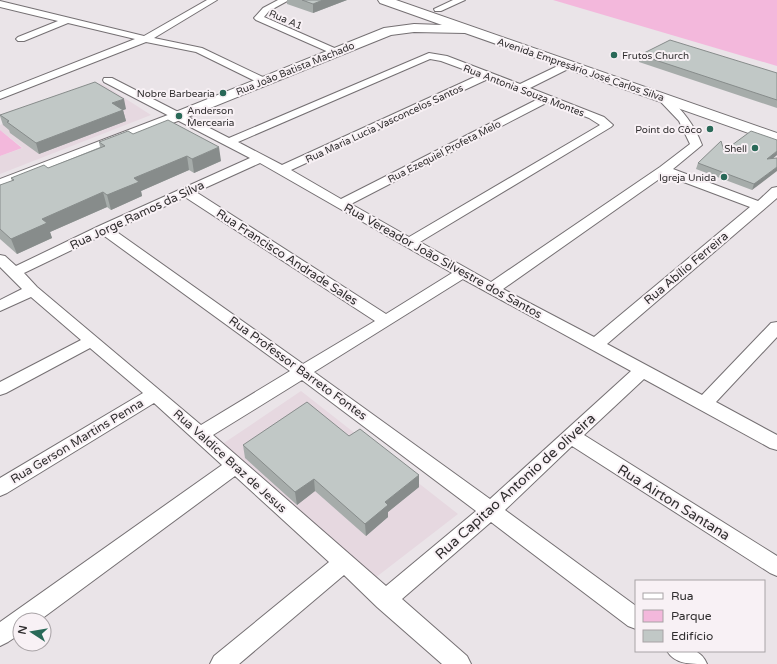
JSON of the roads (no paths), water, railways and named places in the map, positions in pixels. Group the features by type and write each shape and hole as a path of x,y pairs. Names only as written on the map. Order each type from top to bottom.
{"main road":[{"name":"Avenida Empresário José Carlos Silva","path":"385,0 777,138"},
{"path":"385,0 390,4 392,23 431,28 466,29"},
{"name":"Avenida Empresário José Carlos Silva","path":"411,0 777,125"},
{"name":"Rua João Batista Machado","path":"0,185 178,116 336,52 392,23 412,15 423,14 438,9"}],"street":[{"path":"0,96 145,39 213,0"},
{"name":"Rua A1","path":"285,0 261,13 259,18 336,52"},
{"path":"438,9 462,0"},
{"path":"0,4 145,39 199,50 263,81"},
{"path":"6,15 23,9"},
{"path":"21,39 68,20"},
{"name":"Rua Antonia Souza Montes","path":"229,142 427,57 443,58 486,76 600,119 607,125 410,242"},
{"path":"521,88 570,64"},
{"name":"Rua Maria Lucia Vasconcelos Santos","path":"282,170 486,76"},
{"name":"Rua Vereador João Silvestre dos Santos","path":"108,80 260,158 492,289 777,443"},
{"path":"492,289 664,170 696,144 685,118 663,98"},
{"name":"Rua Ezequiel Profeta Melo","path":"341,204 546,99"},
{"name":"Rua Jorge Ramos da Silva","path":"15,272 104,229 260,158"},
{"path":"664,170 760,206"},
{"name":"Rua Abílio Ferreira","path":"595,345 777,191"},
{"name":"Rua Francisco Andrade Sales","path":"187,192 386,321"},
{"name":"Rua Professor Barreto Fontes","path":"104,229 303,371 635,618"},
{"name":"Rua Valdice Braz de Jesus","path":"0,259 32,290 200,434 457,663"},
{"path":"200,434 386,321 463,272"},
{"path":"0,306 32,290"},
{"path":"705,404 777,327"},
{"path":"0,389 91,341"},
{"name":"Rua Capitao Antonio de oliveira","path":"385,600 491,510 643,370"},
{"name":"Rua Gerson Martins Penna","path":"0,488 154,394"},
{"name":"Rua Airton Santana","path":"572,437 777,566"},
{"path":"33,612 235,466"},
{"path":"222,664 343,563"},
{"path":"0,636 12,627"},
{"path":"679,652 695,664"}],"place":[{"name":"Frutos Church","path":"614,55"},
{"name":"Nobre Barbearia","path":"223,93"},
{"name":"Anderson Mercearia","path":"179,116"},
{"name":"Point do Côco","path":"710,129"},
{"name":"Shell","path":"755,148"},
{"name":"Igreja Unida","path":"724,177"}]}
